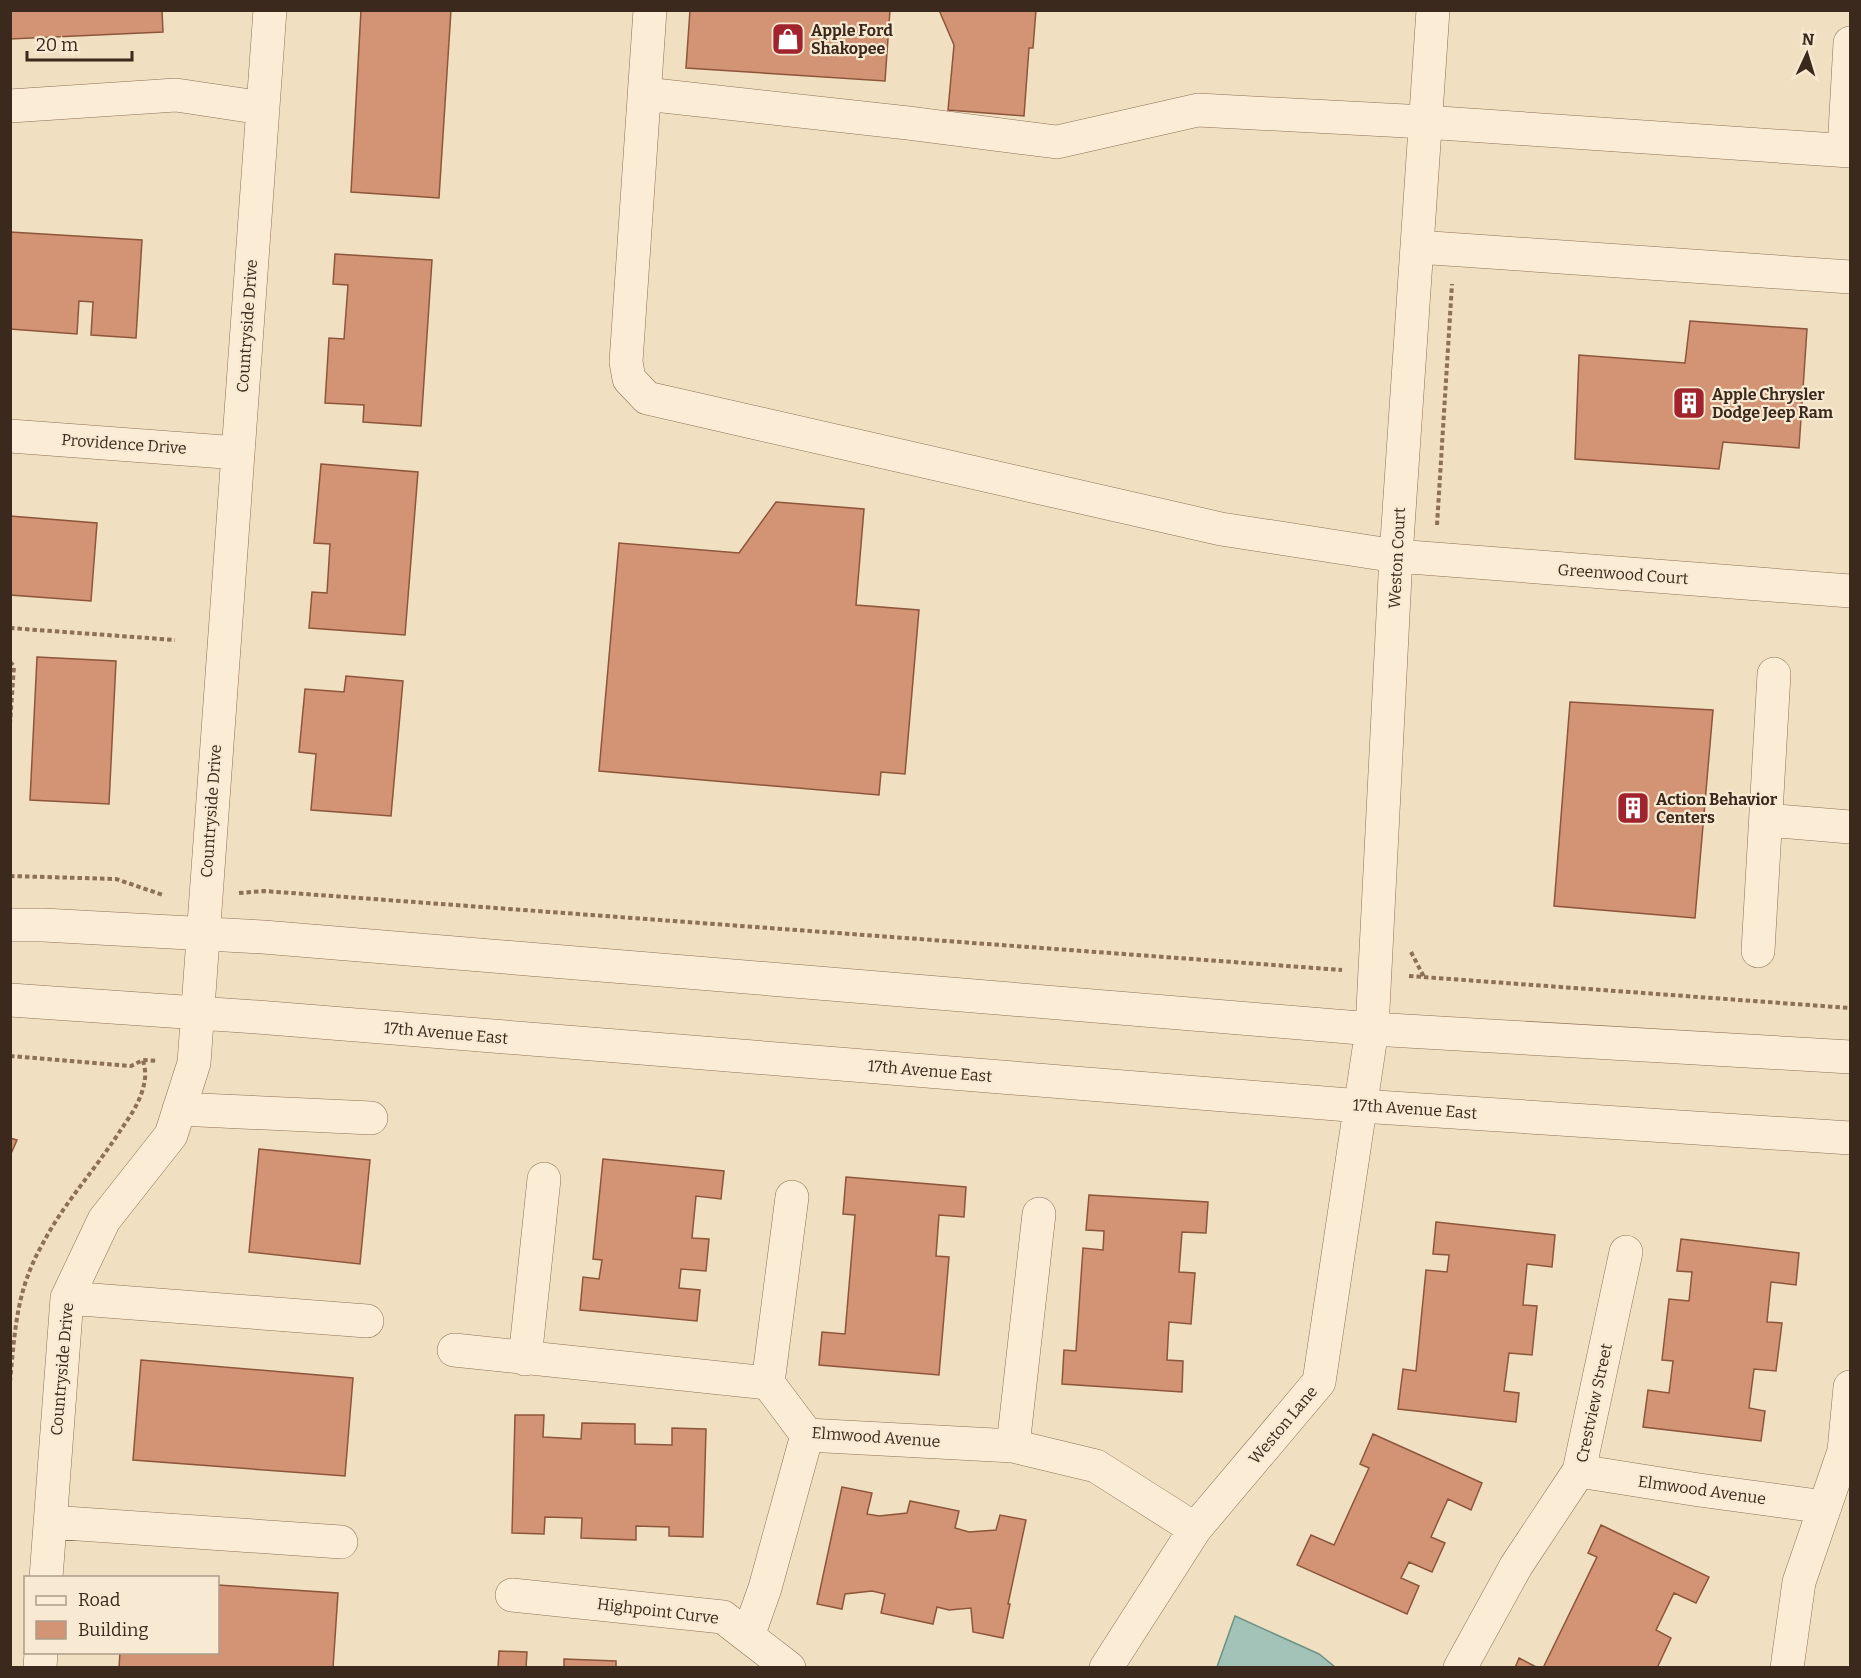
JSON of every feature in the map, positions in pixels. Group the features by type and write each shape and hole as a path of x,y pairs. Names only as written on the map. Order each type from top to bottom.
{"street":[{"name":"Countryside Drive","path":"46,1576 67,1298 104,1220 171,1135 194,1063 270,10"},
{"name":"Greenwood Court","path":"650,10 626,362 629,379 647,398 1221,529 1396,556 1851,591"},
{"name":"Weston Court","path":"1360,1106 1372,1029 1396,556 1433,10"},
{"path":"645,94 1057,142 1198,110 1425,122 1847,151 1851,43"},
{"path":"10,106 176,95 263,108"},
{"path":"1417,247 1851,277"},
{"name":"Providence Drive","path":"10,436 238,453"},
{"path":"1758,951 1774,674"},
{"path":"1766,820 1851,827"},
{"path":"10,925 263,936 1372,1029 1851,1057"},
{"name":"17th Avenue East","path":"10,1000 1360,1106 1851,1138"},
{"name":"Weston Lane","path":"1106,1668 1195,1529 1319,1382 1360,1106"},
{"path":"179,1109 371,1118"},
{"path":"525,1359 544,1179"},
{"path":"454,1350 768,1383 792,1197"},
{"path":"1012,1446 1039,1214"},
{"name":"Crestview Street","path":"1460,1668 1516,1566 1579,1472 1626,1252"},
{"path":"67,1298 367,1321"},
{"name":"Elmwood Avenue","path":"768,1383 807,1435 1012,1446 1096,1466 1195,1529"},
{"path":"1787,1668 1799,1582 1847,1451 1851,1387"},
{"path":"748,1636 765,1588 807,1435"},
{"name":"Elmwood Avenue","path":"1579,1472 1825,1507"},
{"path":"50,1522 341,1542"},
{"name":"Highpoint Curve","path":"512,1595 723,1617 789,1668"}],"path":[{"path":"10,628 176,640"},
{"path":"10,662 14,666 10,724"},
{"path":"10,876 116,879 160,894 205,896 264,891 1307,966 1851,1008"},
{"path":"10,1056 131,1066 143,1059 194,1063"}],"water":[{"path":"1235,1616 1319,1654 1335,1667 1217,1667"}],"building":[{"path":"10,10 162,10 163,32 10,39"},
{"path":"361,10 451,10 439,198 351,192"},
{"name":"Apple Ford Shakopee","path":"690,10 890,10 885,81 686,68"},
{"name":"Apple Ford Shakopee","path":"939,10 1036,10 1033,48 1029,48 1024,116 948,110 954,45"},
{"path":"10,232 142,240 136,338 91,335 93,302 79,301 77,334 10,329"},
{"path":"335,254 432,260 421,426 363,422 364,405 325,403 329,338 344,339 348,285 333,284"},
{"name":"Apple Chrysler Dodge Jeep Ram","path":"1690,321 1807,329 1799,448 1723,442 1719,469 1575,459 1579,355 1685,363"},
{"path":"321,464 418,472 405,635 309,628 312,592 327,593 330,544 314,543"},
{"path":"776,502 864,509 856,605 919,610 905,774 881,772 879,795 599,771 619,543 739,553"},
{"path":"10,516 97,523 91,601 10,595"},
{"path":"37,657 116,661 109,804 30,800"},
{"path":"346,676 403,681 391,816 311,810 316,754 299,752 305,689 344,692"},
{"name":"Action Behavior Centers","path":"1570,702 1713,710 1695,918 1554,906"},
{"path":"10,1138 17,1140 10,1156"},
{"path":"259,1149 370,1160 360,1264 249,1252"},
{"path":"603,1159 724,1171 721,1199 696,1196 692,1238 709,1239 706,1271 681,1269 679,1288 700,1290 697,1321 580,1310 583,1277 599,1279 602,1260 593,1259"},
{"path":"846,1177 966,1187 964,1217 939,1215 936,1256 949,1257 939,1375 819,1365 822,1332 845,1334 855,1215 843,1214"},
{"path":"1089,1195 1208,1202 1206,1233 1182,1232 1179,1272 1195,1273 1191,1324 1169,1322 1167,1360 1183,1361 1182,1392 1062,1384 1064,1350 1076,1351 1083,1248 1103,1250 1104,1231 1086,1230"},
{"path":"1436,1222 1555,1235 1552,1267 1527,1264 1523,1305 1537,1306 1532,1355 1509,1353 1504,1391 1519,1393 1516,1422 1398,1409 1403,1369 1416,1371 1426,1270 1447,1272 1449,1255 1433,1254"},
{"path":"1681,1239 1799,1253 1796,1285 1771,1282 1767,1322 1782,1323 1776,1371 1754,1369 1749,1408 1765,1411 1761,1441 1643,1427 1648,1390 1669,1393 1673,1361 1662,1360 1669,1299 1689,1301 1692,1272 1677,1271"},
{"path":"141,1360 353,1378 345,1476 133,1460"},
{"path":"515,1415 544,1415 543,1437 581,1439 582,1423 635,1424 635,1444 672,1445 672,1428 706,1429 703,1537 669,1536 669,1527 636,1526 636,1540 581,1538 582,1518 545,1517 544,1534 512,1533"},
{"path":"1373,1434 1482,1483 1471,1510 1448,1499 1431,1537 1445,1543 1432,1572 1409,1562 1401,1578 1419,1586 1407,1614 1297,1565 1311,1535 1334,1545 1369,1468 1360,1464"},
{"path":"842,1487 872,1493 867,1514 879,1516 907,1513 910,1501 959,1511 955,1528 969,1532 996,1530 1000,1515 1026,1520 1003,1638 973,1632 971,1608 949,1610 937,1607 933,1624 881,1613 885,1594 872,1591 845,1594 842,1609 817,1604"},
{"path":"1601,1525 1709,1577 1696,1603 1674,1593 1656,1630 1671,1638 1657,1668 1543,1668 1597,1557 1588,1553"},
{"path":"219,1585 338,1593 333,1668 119,1668 120,1654 219,1654"},
{"path":"499,1651 527,1652 526,1668 498,1668"},
{"path":"1519,1658 1538,1668 1515,1668"},
{"path":"564,1659 616,1661 616,1668 564,1668"}],"place":[{"name":"Apple Ford Shakopee","path":"788,39"},
{"name":"Apple Chrysler Dodge Jeep Ram","path":"1689,403"},
{"name":"Action Behavior Centers","path":"1633,808"}]}
